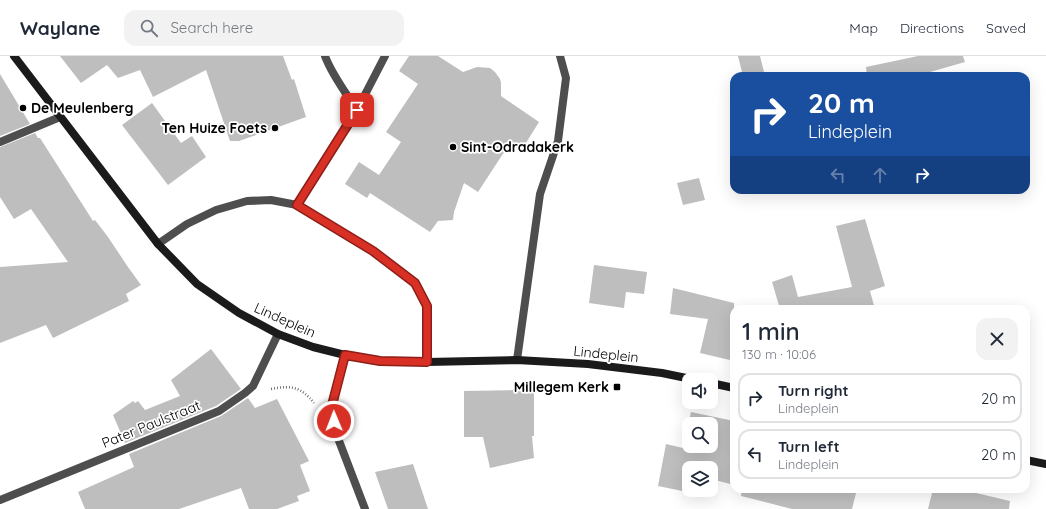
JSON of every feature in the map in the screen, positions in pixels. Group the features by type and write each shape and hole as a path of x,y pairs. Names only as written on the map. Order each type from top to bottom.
{"street":[{"name":"Lindeplein","path":"14,56 158,244 197,284 239,313 278,334 313,347 345,355 380,361 427,362 517,360 588,364 662,373 682,377"},
{"path":"325,56 338,81 357,110"},
{"path":"297,205 357,110 385,56"},
{"path":"517,360 540,194 558,141 566,78 560,56"},
{"path":"0,142 60,117"},
{"path":"158,244 187,224 216,210 246,201 271,200 297,205 373,251 415,283 427,306 427,362"},
{"name":"Pater Paulstraat","path":"0,500 219,411 253,386 278,334"},
{"path":"345,355 331,409 336,433 365,509"},
{"path":"718,385 730,387"},
{"path":"1030,461 1046,464"}],"path":[{"path":"245,393 281,387 294,388 305,392 316,405"}],"building":[{"path":"60,56 283,56 292,80 294,79 306,117 239,141 230,141 206,70 153,97 140,70 118,78 107,65 81,83"},
{"name":"Sint-Odradakerk","path":"409,56 438,56 463,72 477,67 490,68 500,79 501,96 539,122 521,151 510,143 478,192 464,183 454,212 453,220 438,221 430,232 370,193 367,198 345,184 359,162 379,175 401,142 386,132 418,84 399,71"},
{"path":"738,56 760,56 764,72 742,72"},
{"path":"918,56 963,56 965,62 930,72 867,72 866,67"},
{"path":"0,74 30,124 0,136"},
{"path":"152,103 181,143 192,136 206,157 168,185 122,125"},
{"path":"35,133 38,138 40,138 93,221 95,220 108,237 141,285 126,294 129,301 53,338 46,325 0,343 0,267 68,262 31,209 14,219 0,197 0,147"},
{"path":"699,178 705,200 683,205 677,183"},
{"path":"865,219 885,286 870,291 874,305 779,305 772,282 792,275 798,297 852,287 836,226"},
{"path":"594,265 647,272 644,294 626,292 624,308 589,303"},
{"path":"673,288 734,303 734,305 730,305 730,360 700,353 708,319 670,314"},
{"path":"211,349 241,389 216,406 125,443 113,415 133,401 135,403 138,401 145,410 180,396 171,380"},
{"path":"534,390 534,436 532,436 534,458 490,468 483,437 464,437 464,391"},
{"path":"248,398 255,408 277,399 309,461 300,465 310,491 297,496 299,501 277,509 249,509 241,488 179,509 85,509 78,492 134,467 129,454 221,416"},
{"path":"691,412 715,417 690,417"},
{"path":"718,418 730,420 730,484 718,481 718,461 682,461 682,491 658,486 666,444 682,448 682,453 718,453"},
{"path":"413,464 428,509 388,509 375,472"},
{"path":"741,493 856,493 852,509 792,509 741,496"},
{"path":"932,493 976,493 1010,501 1009,509 928,509"}],"place":[{"name":"De Meulenberg","path":"23,108"},
{"name":"Ten Huize Foets","path":"275,128"},
{"name":"Sint-Odradakerk","path":"453,147"},
{"name":"Millegem Kerk","path":"617,387"}],"route":[{"path":"334,421 331,409 345,355 380,361 427,362 427,306 415,283 373,251 297,205 357,110"}]}
